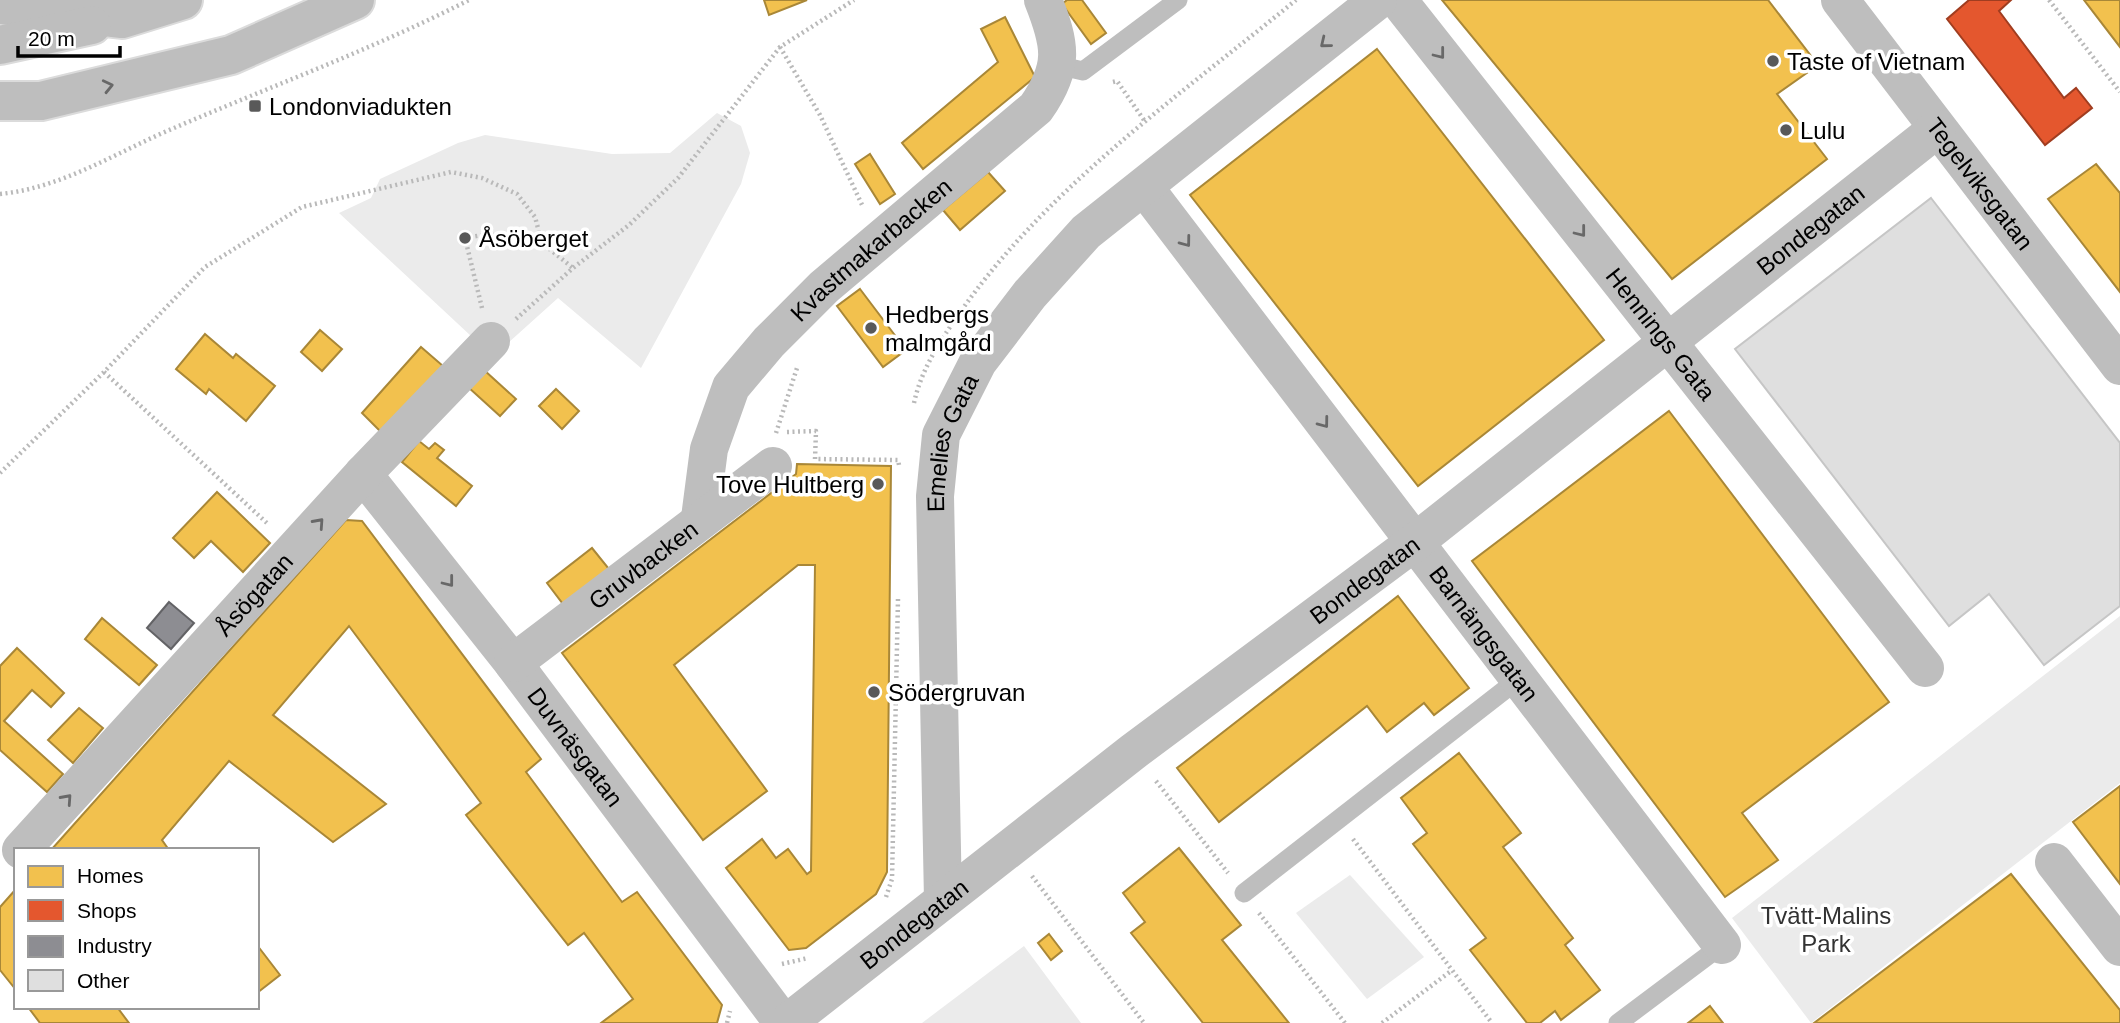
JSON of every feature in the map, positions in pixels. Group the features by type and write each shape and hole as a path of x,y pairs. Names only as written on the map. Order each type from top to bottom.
{"street":[{"path":"0,45 122,19 183,0"},
{"path":"0,101 41,101 231,55 355,0"},
{"name":"Kvastmakarbacken","path":"700,519 709,449 731,387 769,342 806,306 878,241 1036,108 1053,85 1059,55 1053,23 1043,0"},
{"name":"Emelies Gata","path":"943,900 935,496 941,435 978,362 1030,294 1086,232 1145,188 1378,0"},
{"name":"Hennings Gata","path":"1398,0 1925,668"},
{"name":"Tegelviksgatan","path":"1850,3 1937,129 2120,366"},
{"path":"0,5 122,19"},
{"name":"Bondegatan","path":"785,1023 1133,751 1415,542 1937,129"},
{"name":"Barnängsgatan","path":"1145,188 1722,945"},
{"name":"Åsögatan","path":"23,848 363,474 491,341"},
{"name":"Gruvbacken","path":"513,663 700,519 775,449"},
{"name":"Duvnäsgatan","path":"363,474 513,663 785,1023"},
{"path":"0,872 14,857"},
{"path":"2054,862 2120,947"}],"lane":[{"path":"1057,65 1083,71 1178,0"},
{"path":"1244,893 1340,821 1520,678"},
{"path":"1618,1023 1722,945"}],"path":[{"path":"0,194 20,192 79,172 171,129 413,29 468,0"},
{"path":"573,268 541,243 488,234 465,238 491,341 573,268 629,225 678,178 780,47 854,0"},
{"path":"2049,0 2120,92"},
{"path":"780,47 820,115 878,241"},
{"path":"1104,85 1117,81 1146,124"},
{"path":"0,473 104,372 205,267 302,207 451,172 482,178 517,194 535,217 541,243"},
{"path":"104,372 296,550"},
{"path":"775,449 780,418"},
{"path":"775,449 816,430 815,458 898,460 900,471"},
{"path":"885,900 892,879 898,593"},
{"path":"1340,821 1492,1023"},
{"path":"1011,849 1144,1023"},
{"path":"727,1023 731,1006 754,984 782,964 805,960 815,952"},
{"path":"1382,1023 1451,971"}],"green space":[{"path":"717,113 741,126 750,153 741,184 641,368 558,298 507,344 471,336 339,213 371,198 380,179 458,143 485,135 612,154 670,153"},
{"name":"Tvätt-Malins Park","path":"2120,616 2120,783 1811,1023 1732,918"},
{"path":"1350,875 1424,957 1367,999 1296,913"},
{"path":"1024,946 1081,1023 922,1023"}],"building: Homes":[{"path":"764,0 807,0 769,15"},
{"path":"1067,0 1082,0 1106,33 1091,44 1062,4"},
{"path":"1442,0 1768,0 1818,65 1777,94 1827,159 1672,279"},
{"path":"2084,0 2120,0 2120,47"},
{"path":"1005,17 1035,77 923,169 902,143 998,62 981,29"},
{"path":"1377,49 1604,340 1418,486 1190,195"},
{"path":"870,154 895,194 880,204 855,164"},
{"path":"2096,164 2120,193 2120,292 2048,199"},
{"path":"988,172 1005,191 960,230 943,210"},
{"name":"Hedbergs malmgård","path":"860,289 906,350 883,367 837,306"},
{"path":"320,330 342,349 322,371 301,352"},
{"path":"205,334 233,358 236,354 275,386 246,421 209,389 206,394 176,369"},
{"path":"421,347 443,366 381,432 362,413"},
{"path":"484,370 516,399 500,416 468,387"},
{"path":"556,389 579,411 562,429 539,406"},
{"path":"1669,411 1889,702 1742,813 1778,860 1725,897 1472,561"},
{"path":"419,441 429,449 435,443 444,450 437,458 472,486 456,506 402,462"},
{"path":"797,464 891,466 887,872 876,894 806,948 789,950 726,868 762,839 776,858 788,849 807,874 811,871 815,565 798,565 674,665 767,791 703,840 562,653 796,474"},
{"path":"217,492 270,543 243,572 211,541 194,558 173,538"},
{"path":"346,520 362,521 541,759 526,772 622,902 637,892 722,1005 717,1023 601,1023 633,999 584,933 568,945 466,815 481,803 349,626 273,715 386,804 333,842 229,761 162,840 168,848 53,848"},
{"path":"592,548 609,569 563,604 547,583"},
{"path":"1398,596 1469,688 1434,715 1424,703 1387,732 1367,706 1219,822 1177,768"},
{"path":"102,618 157,665 139,685 85,639"},
{"path":"17,648 64,693 51,707 32,690 4,721 63,774 47,792 0,750 0,666"},
{"path":"79,708 103,728 73,763 48,740"},
{"path":"1459,753 1521,833 1503,847 1573,938 1565,945 1600,990 1561,1020 1555,1011 1540,1023 1527,1023 1470,950 1486,938 1413,844 1427,833 1401,798"},
{"path":"2120,786 2120,884 2073,822"},
{"path":"1179,848 1241,925 1222,940 1289,1023 1203,1023 1131,933 1145,922 1123,893"},
{"path":"2011,874 2120,1010 2120,1023 1814,1023"},
{"path":"14,891 14,988 0,970 0,907"},
{"path":"1049,934 1062,951 1051,960 1038,943"},
{"path":"259,948 280,975 259,991"},
{"path":"1710,1006 1723,1023 1688,1023"},
{"path":"30,1009 118,1009 129,1023 40,1023"}],"building: Shops":[{"path":"1969,0 2011,0 1999,11 2064,98 2076,88 2092,108 2045,145 1947,19"}],"building: Industry":[{"path":"169,602 194,623 171,649 147,628"}],"building: Other":[{"path":"1931,198 2120,443 2120,606 2044,665 1989,594 1949,626 1735,349"}],"place":[{"name":"Taste of Vietnam","path":"1773,61"},
{"name":"Londonviadukten","path":"255,106"},
{"name":"Lulu","path":"1786,130"},
{"name":"Åsöberget","path":"465,238"},
{"name":"Hedbergs malmgård","path":"871,328"},
{"name":"Tove Hultberg","path":"878,484"},
{"name":"Södergruvan","path":"874,692"}]}
